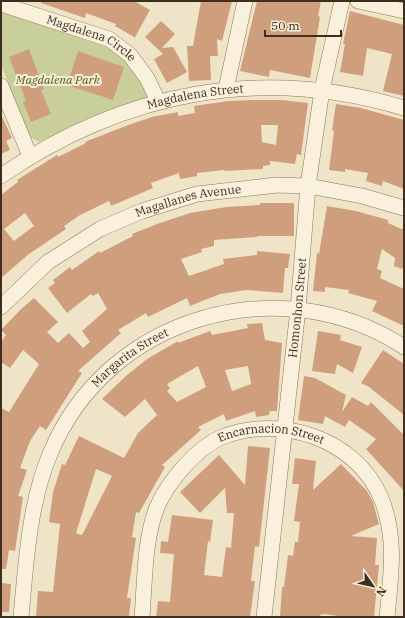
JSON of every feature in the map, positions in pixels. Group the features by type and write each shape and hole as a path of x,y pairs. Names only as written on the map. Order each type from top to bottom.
{"street":[{"path":"226,89 245,1"},
{"name":"Homonhon Street","path":"264,617 298,309 308,186 322,90 342,1"},
{"path":"358,1 404,11"},
{"name":"Magdalena Circle","path":"1,4 109,39 130,55 148,78 158,101"},
{"path":"1,86 30,156"},
{"name":"Magdalena Street","path":"1,176 30,156 100,122 158,101 226,89 272,86 322,90 404,108"},
{"name":"Magallanes Avenue","path":"1,307 48,262 100,228 142,211 197,194 277,185 308,186 362,196 404,208"},
{"name":"Margarita Street","path":"21,617 35,500 42,475 62,428 88,392 108,371 132,352 160,335 182,325 219,313 251,309 298,309 347,320 366,327 404,347"},
{"name":"Encarnacion Street","path":"142,617 149,538 157,507 172,479 195,456 221,438 253,430 284,428 312,436 341,451 360,468 380,497 390,524 393,554 387,617"}],"green space":[{"name":"Magdalena Park","path":"1,13 8,13 105,46 127,59 142,78 148,96 146,101 94,116 39,142 29,137 1,64"}],"building":[{"path":"42,1 134,1 150,10 134,39 134,37 115,26 116,24 86,13 85,18 41,3"},
{"path":"201,1 232,1 222,41 217,39 218,56 210,56 211,80 189,81 187,46 193,46"},
{"path":"257,1 321,1 318,16 320,17 310,78 270,70 269,77 240,71"},
{"path":"350,11 404,25 404,96 383,91 392,54 367,48 363,76 340,72 345,44 343,44"},
{"path":"161,21 175,34 162,48 173,47 187,72 167,83 154,59 163,54 145,37"},
{"path":"29,49 44,89 41,90 51,114 31,122 23,102 26,101 9,57"},
{"path":"78,51 124,67 113,100 67,85"},
{"path":"282,100 308,103 301,155 297,154 295,164 270,161 270,165 263,166 263,169 224,170 197,173 197,176 180,179 179,173 151,183 153,188 111,206 109,201 80,215 64,226 66,229 29,254 1,278 1,195 18,182 17,180 57,155 58,157 86,143 85,142 128,125 152,117 178,112 178,116 195,113 194,106 228,101","holes":["261,125 278,125 276,145 262,142","25,213 34,226 14,241 4,229"]},
{"path":"336,104 361,108 404,120 404,189 383,181 382,186 366,181 368,173 345,169 345,172 329,170 334,131 332,130"},
{"path":"1,114 12,138 6,141 10,150 1,154"},
{"path":"260,203 294,203 294,236 257,236 214,240 214,246 201,249 202,252 181,259 189,276 224,264 223,259 257,255 257,251 290,254 288,268 285,268 283,293 247,290 220,294 190,306 187,298 148,317 146,313 118,330 121,333 78,371 82,373 46,430 40,426 30,441 20,468 27,470 18,496 23,497 15,551 9,550 6,569 1,569 1,408 9,412 39,364 23,350 10,368 1,362 1,342 6,335 1,330 34,298 58,322 47,332 58,343 69,333 83,348 90,342 82,331 107,309 98,293 93,296 91,294 67,313 48,288 55,283 53,280 70,267 72,270 99,251 100,253 133,236 132,234 157,224 190,213 226,207 260,205"},
{"path":"327,206 356,211 388,220 388,223 404,230 404,264 402,269 394,266 395,258 382,249 377,269 382,271 380,278 404,289 404,326 372,311 377,301 348,293 349,290 325,287 325,292 313,291 317,253 319,254"},
{"path":"262,323 265,340 282,343 277,411 270,411 269,415 256,417 255,411 226,421 224,414 198,427 201,430 162,465 165,467 139,513 136,512 132,537 136,538 127,598 131,598 129,617 36,616 38,591 53,592 60,524 49,522 53,492 62,464 65,465 79,436 124,458 138,433 157,415 145,399 125,417 102,399 127,375 147,359 178,341 178,343 210,331 212,335 248,328 247,324","holes":["198,366 206,387 177,402 167,391 170,388 167,384","248,366 251,384 232,391 225,370","96,469 112,476 82,535 76,533"]},
{"path":"318,331 341,335 340,340 362,347 353,373 337,364 335,374 312,371"},
{"path":"383,350 404,364 404,415 369,387 361,383"},
{"path":"304,376 315,378 346,395 342,412 352,397 368,406 371,402 404,435 404,491 366,449 376,439 349,420 345,427 325,416 323,424 298,420"},
{"path":"248,446 270,448 259,547 255,546 251,581 255,581 250,617 156,617 158,601 170,602 174,554 160,553 161,541 168,542 172,515 213,520 210,542 208,541 204,575 222,577 226,547 231,548 234,513 227,513 225,488 200,513 180,492 219,455 245,485"},
{"path":"295,458 316,461 313,490 341,464 367,491 373,502 379,524 351,536 377,538 375,565 379,565 374,617 346,617 324,614 320,615 319,617 280,617 282,587 284,587 288,555 293,556 295,542 298,542 300,522 294,521 299,484 292,484"},
{"path":"1,583 11,584 9,612 1,612"}]}
